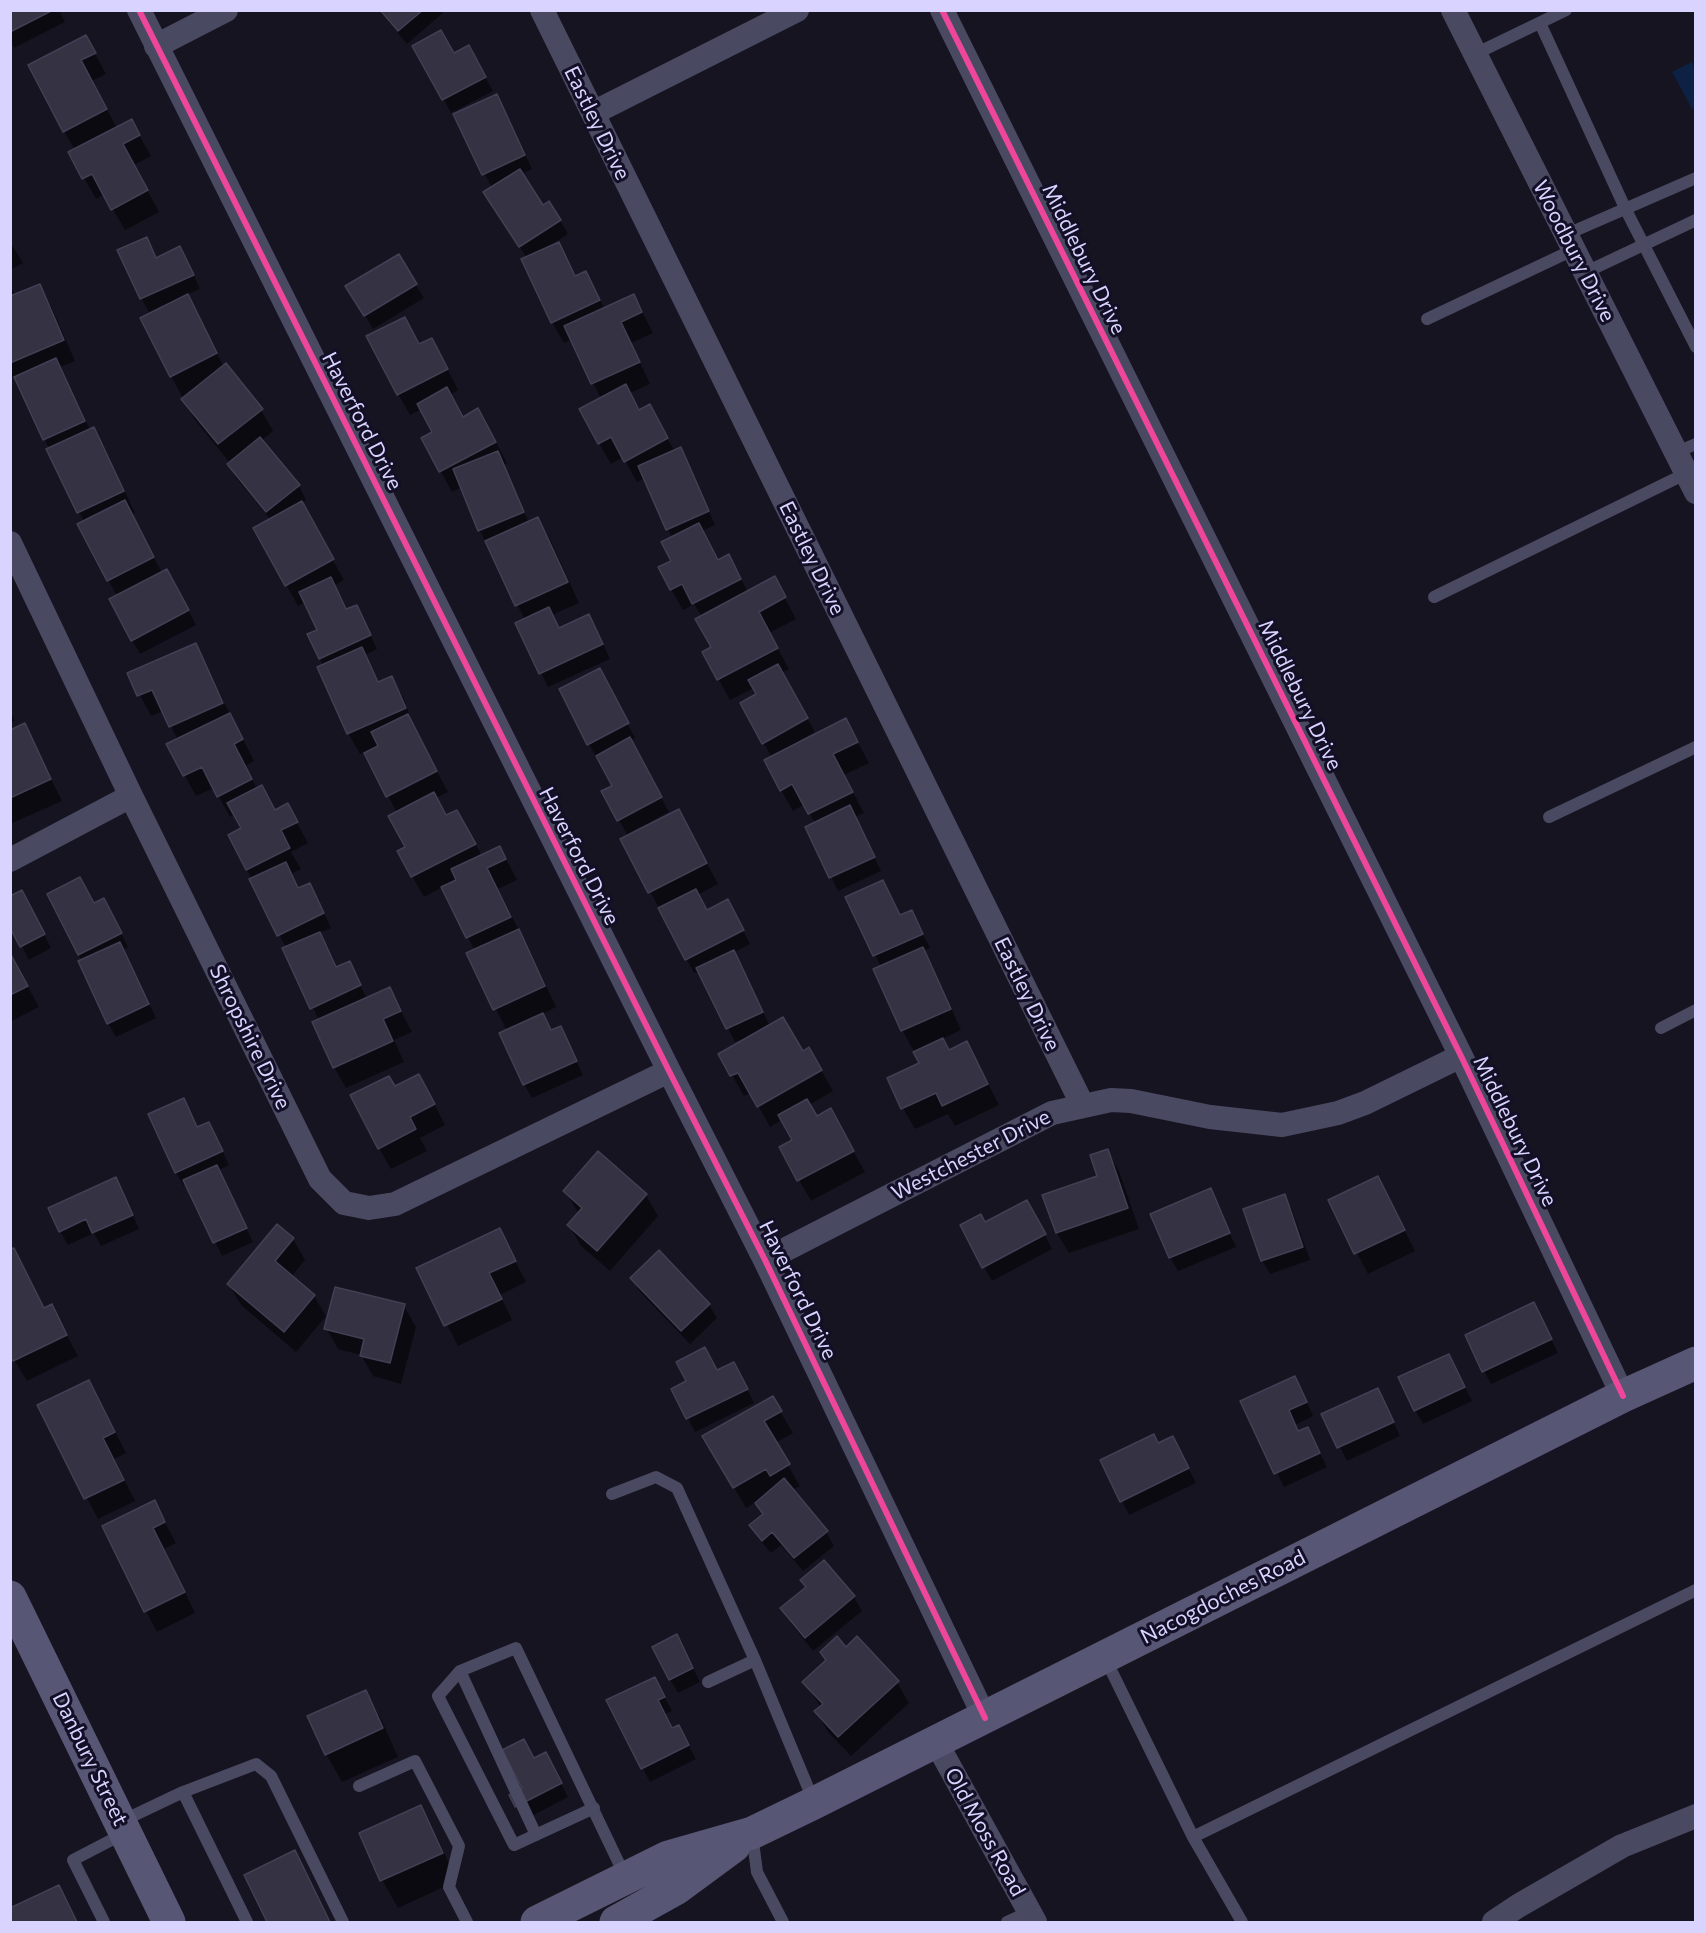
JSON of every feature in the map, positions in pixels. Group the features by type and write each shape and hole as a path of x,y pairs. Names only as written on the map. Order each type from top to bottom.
{"main road":[{"name":"Nacogdoches Road","path":"537,1923 668,1857 752,1833 986,1718 1225,1595 1623,1396 1695,1363"},
{"name":"Danbury Street","path":"10,1597 169,1923"},
{"name":"Nacogdoches Road","path":"615,1923 677,1888 752,1833"}],"street":[{"name":"Haverford Drive","path":"139,10 765,1260 986,1718"},
{"path":"156,46 226,10"},
{"name":"Eastley Drive","path":"542,10 1083,1106"},
{"path":"593,113 796,10"},
{"name":"Middlebury Drive","path":"942,10 1461,1056 1623,1396"},
{"name":"Woodbury Drive","path":"1453,10 1584,273 1689,465"},
{"name":"Shropshire Drive","path":"10,543 131,796 320,1179 344,1203 369,1208 395,1204 669,1071"},
{"path":"10,860 131,796"},
{"name":"Westchester Drive","path":"765,1260 1052,1113 1111,1100 1131,1101 1210,1117 1282,1125 1347,1110 1461,1056"},
{"name":"Old Moss Road","path":"936,1742 1032,1917"},
{"path":"1494,1923 1518,1906 1622,1846 1695,1816"}],"lane":[{"path":"1475,54 1566,10"},
{"path":"1540,23 1626,210 1695,347"},
{"path":"1427,319 1626,210 1695,178"},
{"path":"1584,273 1695,220"},
{"path":"1434,597 1689,465"},
{"path":"1549,817 1695,747"},
{"path":"1661,1028 1695,1010"},
{"path":"612,1494 656,1478 677,1488 755,1660 814,1803"},
{"path":"1193,1837 1695,1590"},
{"path":"594,1809 514,1845 438,1696 460,1671 516,1648 594,1809 626,1878"},
{"path":"1105,1658 1193,1837 1242,1923"},
{"path":"708,1682 755,1660"},
{"path":"460,1671 536,1835"},
{"path":"359,1786 416,1761 459,1846 449,1887 467,1923"},
{"path":"104,1923 73,1860 183,1792 256,1764 271,1776 343,1923"},
{"path":"183,1792 247,1923"},
{"path":"752,1833 757,1872 783,1923"},
{"path":"1006,1923 1032,1917"}],"water":[{"path":"1692,62 1695,69 1696,107 1692,109 1672,72"}],"building":[{"path":"10,10 53,10 10,32"},
{"path":"380,10 423,10 398,31"},
{"path":"441,30 454,53 469,45 486,77 442,100 412,46"},
{"path":"86,35 96,53 81,60 107,109 63,132 28,65"},
{"path":"497,94 525,155 482,175 453,114"},
{"path":"132,119 140,135 123,144 148,190 111,210 92,174 82,179 68,152"},
{"path":"520,169 543,205 549,201 561,220 519,247 483,192"},
{"path":"147,237 156,258 180,246 194,275 140,299 117,250"},
{"path":"559,242 575,276 586,271 600,300 551,323 521,259"},
{"path":"399,254 417,284 364,316 345,286"},
{"path":"40,284 64,340 10,363 10,296"},
{"path":"188,294 217,353 170,377 140,318"},
{"path":"634,294 642,312 621,322 640,362 591,384 564,326"},
{"path":"405,317 419,344 432,338 448,369 397,395 366,336"},
{"path":"56,358 85,421 43,440 14,377"},
{"path":"226,363 263,409 218,444 181,399"},
{"path":"626,384 639,410 650,404 668,438 624,462 611,437 598,444 579,409"},
{"path":"447,387 463,417 478,408 496,442 439,472 421,438 432,432 417,404"},
{"path":"94,427 124,491 77,513 46,449"},
{"path":"260,437 300,485 266,512 227,464"},
{"path":"681,447 709,511 666,530 638,466"},
{"path":"498,451 524,512 478,531 453,469"},
{"path":"125,500 154,557 107,581 77,524"},
{"path":"302,501 334,559 285,586 253,528"},
{"path":"538,517 568,582 515,606 485,541"},
{"path":"699,523 718,560 729,554 741,579 692,604 682,584 670,590 658,567 671,561 661,542"},
{"path":"167,569 189,610 131,641 109,599"},
{"path":"775,576 786,597 759,612 778,648 717,680 702,652 711,647 695,619"},
{"path":"331,577 346,609 357,605 371,635 319,659 307,634 317,630 299,592"},
{"path":"549,607 559,628 589,614 603,644 539,674 515,623"},
{"path":"196,643 223,703 169,727 152,690 137,696 127,673"},
{"path":"362,647 378,682 392,676 406,708 347,734 317,667"},
{"path":"778,664 808,718 762,744 740,703 756,694 748,680"},
{"path":"600,668 629,723 587,745 559,689"},
{"path":"230,713 243,739 234,744 252,779 217,797 202,767 183,776 166,744"},
{"path":"408,714 437,771 386,797 364,753 378,746 371,732"},
{"path":"846,718 858,742 833,754 853,792 808,814 792,784 780,791 764,760"},
{"path":"25,723 51,779 10,798 10,730"},
{"path":"630,737 662,797 617,821 601,791 612,786 596,756"},
{"path":"262,785 275,810 288,803 298,822 281,830 290,848 246,870 228,835 241,828 227,803"},
{"path":"434,792 446,815 457,810 476,844 411,877 397,851 405,847 388,816"},
{"path":"850,805 875,857 829,878 805,827"},
{"path":"679,809 707,863 648,893 620,839"},
{"path":"500,846 506,859 487,868 511,917 466,938 441,887 456,880 451,869"},
{"path":"286,862 298,888 310,883 324,913 277,936 249,879"},
{"path":"80,877 94,903 104,898 122,933 78,955 47,894"},
{"path":"883,880 900,915 912,910 923,934 873,956 845,897"},
{"path":"696,889 707,910 728,899 744,930 685,960 658,908"},
{"path":"22,890 45,934 20,947 10,928 10,896"},
{"path":"519,929 545,986 493,1010 466,953"},
{"path":"320,932 336,967 350,961 361,985 310,1009 282,948"},
{"path":"120,942 149,1004 107,1024 78,961"},
{"path":"923,947 951,1009 901,1031 873,969"},
{"path":"734,950 763,1012 726,1029 696,968"},
{"path":"10,953 28,986 10,995"},
{"path":"390,987 401,1011 383,1019 393,1041 333,1068 312,1022"},
{"path":"543,1013 551,1030 561,1026 577,1061 523,1085 499,1033"},
{"path":"783,1017 803,1051 809,1047 822,1070 757,1107 738,1073 730,1076 718,1054"},
{"path":"943,1038 949,1050 967,1041 988,1084 942,1106 936,1093 901,1109 887,1078 919,1063 913,1052"},
{"path":"419,1074 435,1104 410,1117 416,1129 378,1149 350,1095 389,1076 395,1086"},
{"path":"184,1098 197,1127 209,1122 223,1151 175,1173 148,1114"},
{"path":"807,1099 817,1116 831,1108 854,1151 797,1181 779,1147 792,1140 778,1115"},
{"path":"1108,1149 1128,1208 1056,1233 1042,1195 1097,1176 1090,1155"},
{"path":"598,1151 647,1194 597,1251 567,1225 582,1208 563,1191"},
{"path":"217,1165 247,1228 213,1243 183,1180"},
{"path":"1378,1176 1405,1230 1354,1254 1328,1200"},
{"path":"116,1177 133,1215 92,1233 86,1219 59,1232 48,1208"},
{"path":"1211,1188 1230,1233 1169,1258 1150,1214"},
{"path":"1285,1194 1303,1247 1261,1261 1243,1209"},
{"path":"1027,1200 1046,1234 982,1268 960,1225 981,1214 985,1222"},
{"path":"277,1224 294,1238 275,1261 315,1295 284,1332 227,1284"},
{"path":"500,1228 516,1261 489,1273 502,1299 444,1326 416,1268"},
{"path":"14,1248 44,1308 52,1304 67,1335 13,1361 10,1356 10,1249"},
{"path":"659,1250 710,1304 681,1331 630,1278"},
{"path":"335,1287 405,1304 390,1363 360,1356 364,1339 324,1329"},
{"path":"1534,1302 1552,1339 1482,1372 1465,1335"},
{"path":"705,1347 717,1370 734,1362 748,1389 686,1419 671,1389 686,1381 676,1362"},
{"path":"1449,1354 1465,1387 1414,1411 1398,1377"},
{"path":"1295,1376 1307,1402 1289,1410 1298,1431 1308,1427 1320,1453 1274,1474 1240,1401"},
{"path":"89,1380 115,1432 103,1438 124,1480 84,1499 37,1405"},
{"path":"1378,1388 1394,1422 1337,1448 1321,1414"},
{"path":"773,1396 782,1411 764,1421 790,1464 770,1476 766,1469 733,1488 702,1436"},
{"path":"1154,1434 1158,1443 1173,1436 1189,1468 1120,1502 1100,1460"},
{"path":"784,1478 828,1531 794,1558 772,1532 762,1541 749,1525 763,1514 755,1503"},
{"path":"155,1500 165,1522 153,1528 185,1592 144,1612 102,1526"},
{"path":"824,1560 855,1596 805,1638 780,1608 806,1587 800,1580"},
{"path":"677,1634 693,1668 669,1680 652,1647"},
{"path":"837,1636 846,1647 857,1636 899,1681 838,1737 814,1711 823,1704 802,1682 826,1660 820,1652"},
{"path":"655,1677 665,1697 658,1700 672,1728 679,1725 689,1745 641,1769 606,1700"},
{"path":"366,1690 383,1728 325,1755 307,1716"},
{"path":"524,1739 534,1758 546,1752 562,1783 515,1807 509,1795 522,1788 502,1750"},
{"path":"421,1805 443,1853 380,1881 359,1833"},
{"path":"295,1850 330,1922 267,1922 244,1875"},
{"path":"59,1885 77,1922 10,1922 10,1908"}],"cycle path":[{"path":"139,10 765,1260 985,1718"},
{"path":"942,10 1461,1056 1623,1396"}]}
